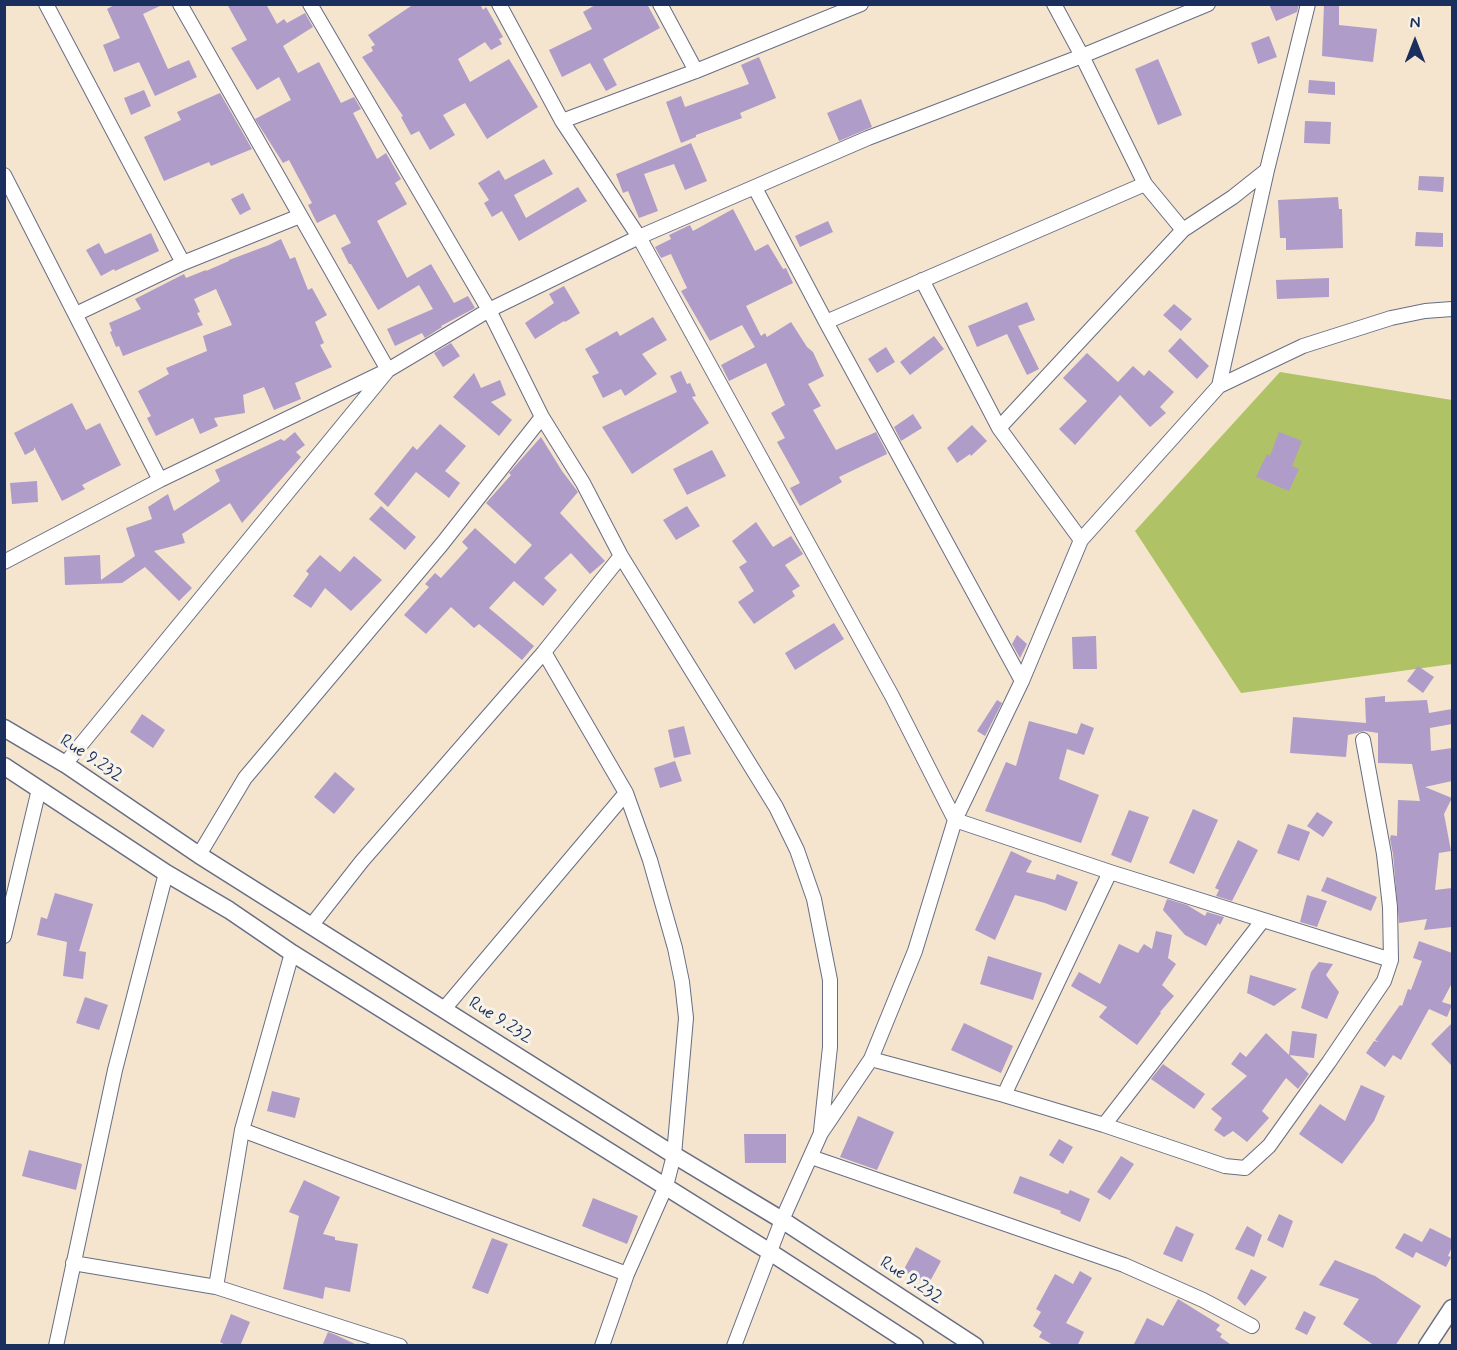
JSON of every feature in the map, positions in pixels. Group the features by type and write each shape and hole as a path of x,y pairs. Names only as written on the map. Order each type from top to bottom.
{"street":[{"path":"46,4 183,263"},
{"path":"180,4 388,370"},
{"path":"310,4 489,310 542,417 583,483 621,556 776,807 797,850 811,890 830,980 830,1047 821,1133"},
{"path":"499,4 562,121 639,237 892,696 955,820 1110,872 1391,960"},
{"path":"660,4 696,71"},
{"path":"562,121 696,71 861,4"},
{"path":"1054,4 1145,184 1184,230"},
{"path":"4,562 160,480 388,370 489,310 639,237 868,138 1082,56 1208,4"},
{"path":"1219,386 1267,170 1308,4"},
{"path":"999,428 1184,230 1233,197 1267,170"},
{"path":"4,175 160,480"},
{"path":"826,322 1145,184"},
{"path":"755,188 1022,681"},
{"path":"76,314 183,263 300,216"},
{"path":"922,280 999,428 1080,540"},
{"path":"734,1346 782,1220 821,1133 871,1059 915,951 955,820 1022,681 1080,540 1219,386 1303,346 1391,318 1425,310 1452,309"},
{"path":"65,764 388,370"},
{"path":"200,855 245,778 442,544 542,417"},
{"path":"311,926 362,861 544,652 621,556"},
{"path":"544,652 626,793 650,860 682,982 686,1018 674,1155 666,1186 627,1274 602,1346"},
{"name":"Rue 9.232","path":"4,728 65,764 311,926 674,1155 782,1220 975,1346"},
{"path":"871,1059 1104,1125 1225,1166 1245,1168 1269,1146 1329,1062 1384,981 1391,960 1390,907 1384,854 1363,740"},
{"path":"4,766 166,873 229,910 292,953 666,1186 915,1346"},
{"path":"4,936 39,789"},
{"path":"444,1009 626,793"},
{"path":"1004,1095 1110,872"},
{"path":"56,1346 115,1070 166,873"},
{"path":"1104,1125 1263,920"},
{"path":"216,1287 243,1130 292,953"},
{"path":"243,1130 627,1274"},
{"path":"811,1157 1124,1265 1203,1300 1252,1326"},
{"path":"74,1263 216,1287 400,1346"},
{"path":"1427,1346 1452,1308"}],"green space":[{"path":"1280,372 1452,400 1452,664 1241,693 1135,531"}],"building":[{"path":"116,4 164,4 143,14 168,69 189,60 197,77 155,96 139,62 114,72 103,45 120,38 107,9"},
{"path":"227,4 266,4 277,24 284,19 287,23 305,13 313,27 283,46 298,73 319,62 341,103 354,97 361,109 353,113 377,159 386,153 401,179 395,183 407,204 377,221 407,278 431,264 454,303 468,296 475,308 441,326 425,338 422,333 395,346 387,329 433,309 419,285 378,310 341,248 351,243 335,214 317,223 308,205 312,203 289,160 283,163 255,119 291,100 279,77 257,90 231,48 247,40"},
{"path":"414,4 480,4 483,10 486,7 503,37 499,39 502,44 491,50 485,42 458,59 470,82 509,59 538,107 487,139 465,103 443,115 455,135 430,150 419,131 411,135 401,117 403,116 362,57 373,51 371,47 375,45 368,35"},
{"path":"597,4 647,4 660,28 603,59 617,85 606,91 590,63 562,77 549,50 592,29 583,12"},
{"path":"1269,4 1299,4 1297,12 1276,21"},
{"path":"1324,5 1339,5 1339,25 1377,29 1373,62 1322,56"},
{"path":"1269,36 1277,57 1258,64 1251,43"},
{"path":"759,57 776,98 740,113 742,118 681,143 666,102 681,96 685,107 749,84 741,65"},
{"path":"1158,59 1182,115 1158,125 1135,69"},
{"path":"1309,80 1335,82 1335,95 1308,93"},
{"path":"144,90 151,106 131,115 124,98"},
{"path":"220,93 252,149 211,166 209,162 164,181 144,137 181,120 177,112"},
{"path":"861,99 872,127 839,141 827,113"},
{"path":"1305,121 1331,122 1330,144 1304,143"},
{"path":"691,143 707,181 685,190 674,164 644,174 658,211 639,218 628,191 623,193 616,174"},
{"path":"544,159 553,174 514,195 526,218 578,187 587,201 519,241 502,211 492,217 484,203 489,200 478,183 499,170 505,180"},
{"path":"1419,176 1444,177 1443,192 1418,190"},
{"path":"243,193 251,209 240,215 231,199"},
{"path":"1338,197 1339,209 1342,209 1343,248 1286,250 1286,238 1280,238 1278,200"},
{"path":"733,209 755,251 768,244 783,269 786,268 793,283 746,306 761,336 765,333 767,337 791,322 807,347 813,352 824,376 808,384 821,406 813,410 836,450 876,432 887,454 839,477 842,482 800,506 790,488 800,483 777,442 785,438 771,413 785,405 766,363 729,381 721,365 755,347 742,325 710,341 681,291 687,288 671,254 661,258 655,247 671,239 669,235 690,225 693,231"},
{"path":"828,221 833,232 800,247 795,236"},
{"path":"1416,232 1443,233 1443,247 1415,246"},
{"path":"151,233 159,251 101,276 86,250 99,243 105,254"},
{"path":"281,239 290,259 295,257 308,290 312,288 327,315 315,322 324,343 320,345 332,367 295,383 301,399 274,410 264,387 243,395 245,413 214,418 218,426 200,434 193,418 156,436 147,418 151,416 138,391 169,374 166,368 207,351 203,336 232,325 216,289 194,299 203,325 123,356 119,346 116,347 109,323 141,309 135,299 184,274 186,278 206,271"},
{"path":"1329,278 1329,297 1277,299 1276,280"},
{"path":"564,286 580,313 535,339 525,323 554,303 549,294"},
{"path":"1027,302 1035,320 1018,326 1039,369 1027,375 1007,334 977,347 968,326"},
{"path":"1174,304 1192,319 1181,331 1163,315"},
{"path":"653,317 667,340 642,354 657,374 625,396 621,389 603,398 592,376 599,373 585,349 617,331 620,336"},
{"path":"934,336 944,349 910,375 900,362"},
{"path":"1180,338 1209,366 1197,379 1168,351"},
{"path":"451,343 460,356 443,367 434,353"},
{"path":"886,347 895,362 877,373 868,359"},
{"path":"1087,353 1118,382 1133,366 1144,376 1149,370 1174,392 1160,407 1166,413 1150,427 1120,395 1075,445 1059,429 1087,401 1063,378"},
{"path":"681,371 696,396 692,397 709,423 632,474 602,427 677,392 670,376"},
{"path":"474,373 481,388 500,380 506,395 491,402 512,420 499,436 453,397"},
{"path":"72,403 86,430 100,423 121,465 82,485 85,489 62,501 34,447 34,450 25,455 14,433"},
{"path":"913,414 922,428 901,441 894,427"},
{"path":"440,424 466,446 445,471 460,483 449,498 416,472 388,507 374,494 413,446 417,450"},
{"path":"972,425 987,441 971,456 970,454 957,463 947,448"},
{"path":"295,432 305,445 296,452 301,457 242,523 230,503 182,534 185,543 154,551 192,588 179,601 145,567 122,583 65,585 64,557 100,555 101,580 135,556 126,528 152,519 148,507 168,494 174,511 220,481 215,470 281,439 284,441"},
{"path":"1279,432 1302,441 1292,466 1299,469 1289,491 1256,477 1267,454 1270,456"},
{"path":"541,437 578,492 560,513 605,561 590,574 571,553 544,578 557,590 543,606 514,581 489,608 534,646 522,660 479,624 474,628 451,607 426,634 404,615 429,587 425,584 435,573 441,578 468,548 462,542 475,528 515,564 532,545 486,503"},
{"path":"712,450 726,476 687,495 673,469"},
{"path":"37,481 38,502 12,504 10,483"},
{"path":"381,506 416,537 405,550 369,519"},
{"path":"687,506 700,526 676,540 663,520"},
{"path":"756,522 773,547 791,536 803,554 785,565 800,586 792,591 795,596 754,624 738,602 754,591 739,567 747,562 732,541"},
{"path":"320,555 340,572 354,556 382,580 351,611 325,588 311,608 293,596 309,574 306,571"},
{"path":"834,623 844,639 795,670 785,653"},
{"path":"1017,635 1027,644 1020,658 1012,644"},
{"path":"1096,636 1097,669 1073,669 1072,637"},
{"path":"1418,666 1434,677 1423,693 1407,681"},
{"path":"1385,696 1385,702 1427,700 1429,713 1452,709 1452,724 1430,728 1431,751 1452,748 1452,781 1425,787 1452,798 1444,814 1451,851 1439,853 1435,890 1452,888 1452,927 1424,930 1427,919 1399,923 1390,839 1391,835 1397,836 1398,800 1420,801 1412,764 1378,763 1378,733 1365,731 1348,735 1346,757 1290,753 1293,717 1366,723 1365,698"},
{"path":"997,700 1002,703 985,736 977,731"},
{"path":"142,714 165,730 153,748 130,732"},
{"path":"1029,721 1077,734 1081,723 1094,728 1084,755 1067,749 1059,779 1099,795 1081,843 985,811 1006,762 1016,766"},
{"path":"684,726 691,754 674,758 668,730"},
{"path":"675,761 682,781 660,788 654,768"},
{"path":"335,772 355,789 334,814 314,797"},
{"path":"1193,809 1218,820 1194,874 1169,863"},
{"path":"1129,810 1149,817 1131,863 1111,855"},
{"path":"1317,812 1333,822 1323,837 1307,826"},
{"path":"1288,824 1310,832 1299,861 1277,853"},
{"path":"1238,840 1258,850 1232,901 1216,896 1219,890 1215,888"},
{"path":"1011,851 1032,861 1026,872 1055,880 1057,874 1078,882 1066,911 1015,895 995,940 975,930"},
{"path":"1327,877 1377,897 1371,911 1321,891"},
{"path":"55,893 93,904 79,951 86,952 83,979 63,976 67,942 37,935 41,917 47,919"},
{"path":"1307,895 1327,901 1317,927 1300,922"},
{"path":"1167,899 1187,905 1205,916 1207,912 1224,917 1220,925 1218,923 1206,946 1185,935 1163,910"},
{"path":"1156,931 1172,935 1168,958 1176,964 1162,985 1174,996 1137,1045 1099,1017 1107,1007 1071,986 1079,972 1100,984 1119,944 1138,953 1144,944 1152,949"},
{"path":"1419,941 1452,953 1452,983 1442,1002 1452,1005 1447,1017 1429,1009 1401,1060 1393,1055 1385,1067 1366,1053 1374,1041 1379,1042 1375,1040 1400,1005 1402,1006 1408,989 1411,990 1422,961 1413,958"},
{"path":"988,956 1042,973 1033,1000 980,984"},
{"path":"1319,962 1333,964 1326,975 1339,992 1327,1019 1301,1008 1311,972"},
{"path":"1250,975 1297,989 1274,1006 1247,993"},
{"path":"85,997 108,1005 99,1030 76,1023"},
{"path":"964,1023 1013,1046 1001,1073 951,1050"},
{"path":"1452,1023 1452,1066 1431,1044"},
{"path":"1292,1031 1317,1034 1314,1058 1289,1055"},
{"path":"1266,1033 1309,1074 1298,1089 1286,1078 1262,1111 1269,1118 1247,1142 1233,1131 1224,1137 1214,1130 1222,1118 1211,1109 1247,1076 1231,1064 1240,1052 1246,1057"},
{"path":"1163,1064 1205,1094 1194,1109 1151,1079"},
{"path":"1361,1085 1385,1096 1374,1121 1342,1164 1299,1134 1320,1104 1345,1121"},
{"path":"272,1091 300,1098 295,1118 267,1111"},
{"path":"858,1116 894,1132 877,1170 840,1157"},
{"path":"744,1134 786,1134 786,1163 745,1163"},
{"path":"1059,1139 1073,1147 1063,1164 1049,1155"},
{"path":"29,1150 82,1164 76,1190 22,1176"},
{"path":"1121,1156 1134,1164 1110,1200 1097,1192"},
{"path":"1020,1176 1068,1194 1070,1190 1090,1199 1080,1222 1060,1213 1061,1211 1013,1193"},
{"path":"304,1180 340,1197 323,1234 335,1237 335,1240 358,1244 350,1292 325,1287 323,1299 283,1289 299,1216 289,1212"},
{"path":"593,1198 638,1216 627,1244 582,1226"},
{"path":"1279,1214 1293,1221 1283,1248 1267,1240"},
{"path":"1176,1226 1194,1234 1182,1262 1163,1254"},
{"path":"1247,1226 1262,1235 1254,1257 1235,1249"},
{"path":"1430,1228 1452,1239 1452,1247 1448,1256 1451,1257 1446,1267 1416,1252 1413,1258 1395,1248 1404,1233 1422,1242"},
{"path":"492,1238 508,1244 488,1294 472,1288"},
{"path":"916,1247 941,1261 928,1285 903,1271"},
{"path":"1335,1260 1375,1276 1421,1306 1395,1346 1375,1346 1343,1324 1359,1299 1319,1285"},
{"path":"1251,1269 1267,1277 1245,1306 1237,1298"},
{"path":"1080,1271 1092,1278 1066,1323 1084,1332 1077,1346 1055,1346 1039,1337 1042,1332 1033,1326 1041,1312 1036,1309 1055,1274 1073,1284"},
{"path":"1178,1299 1220,1325 1216,1330 1222,1334 1220,1337 1233,1346 1133,1346 1147,1318 1163,1326"},
{"path":"1304,1311 1316,1317 1307,1335 1295,1329"},
{"path":"231,1314 250,1322 240,1346 227,1346 220,1342"},
{"path":"328,1332 336,1335 359,1346 322,1346"}]}
